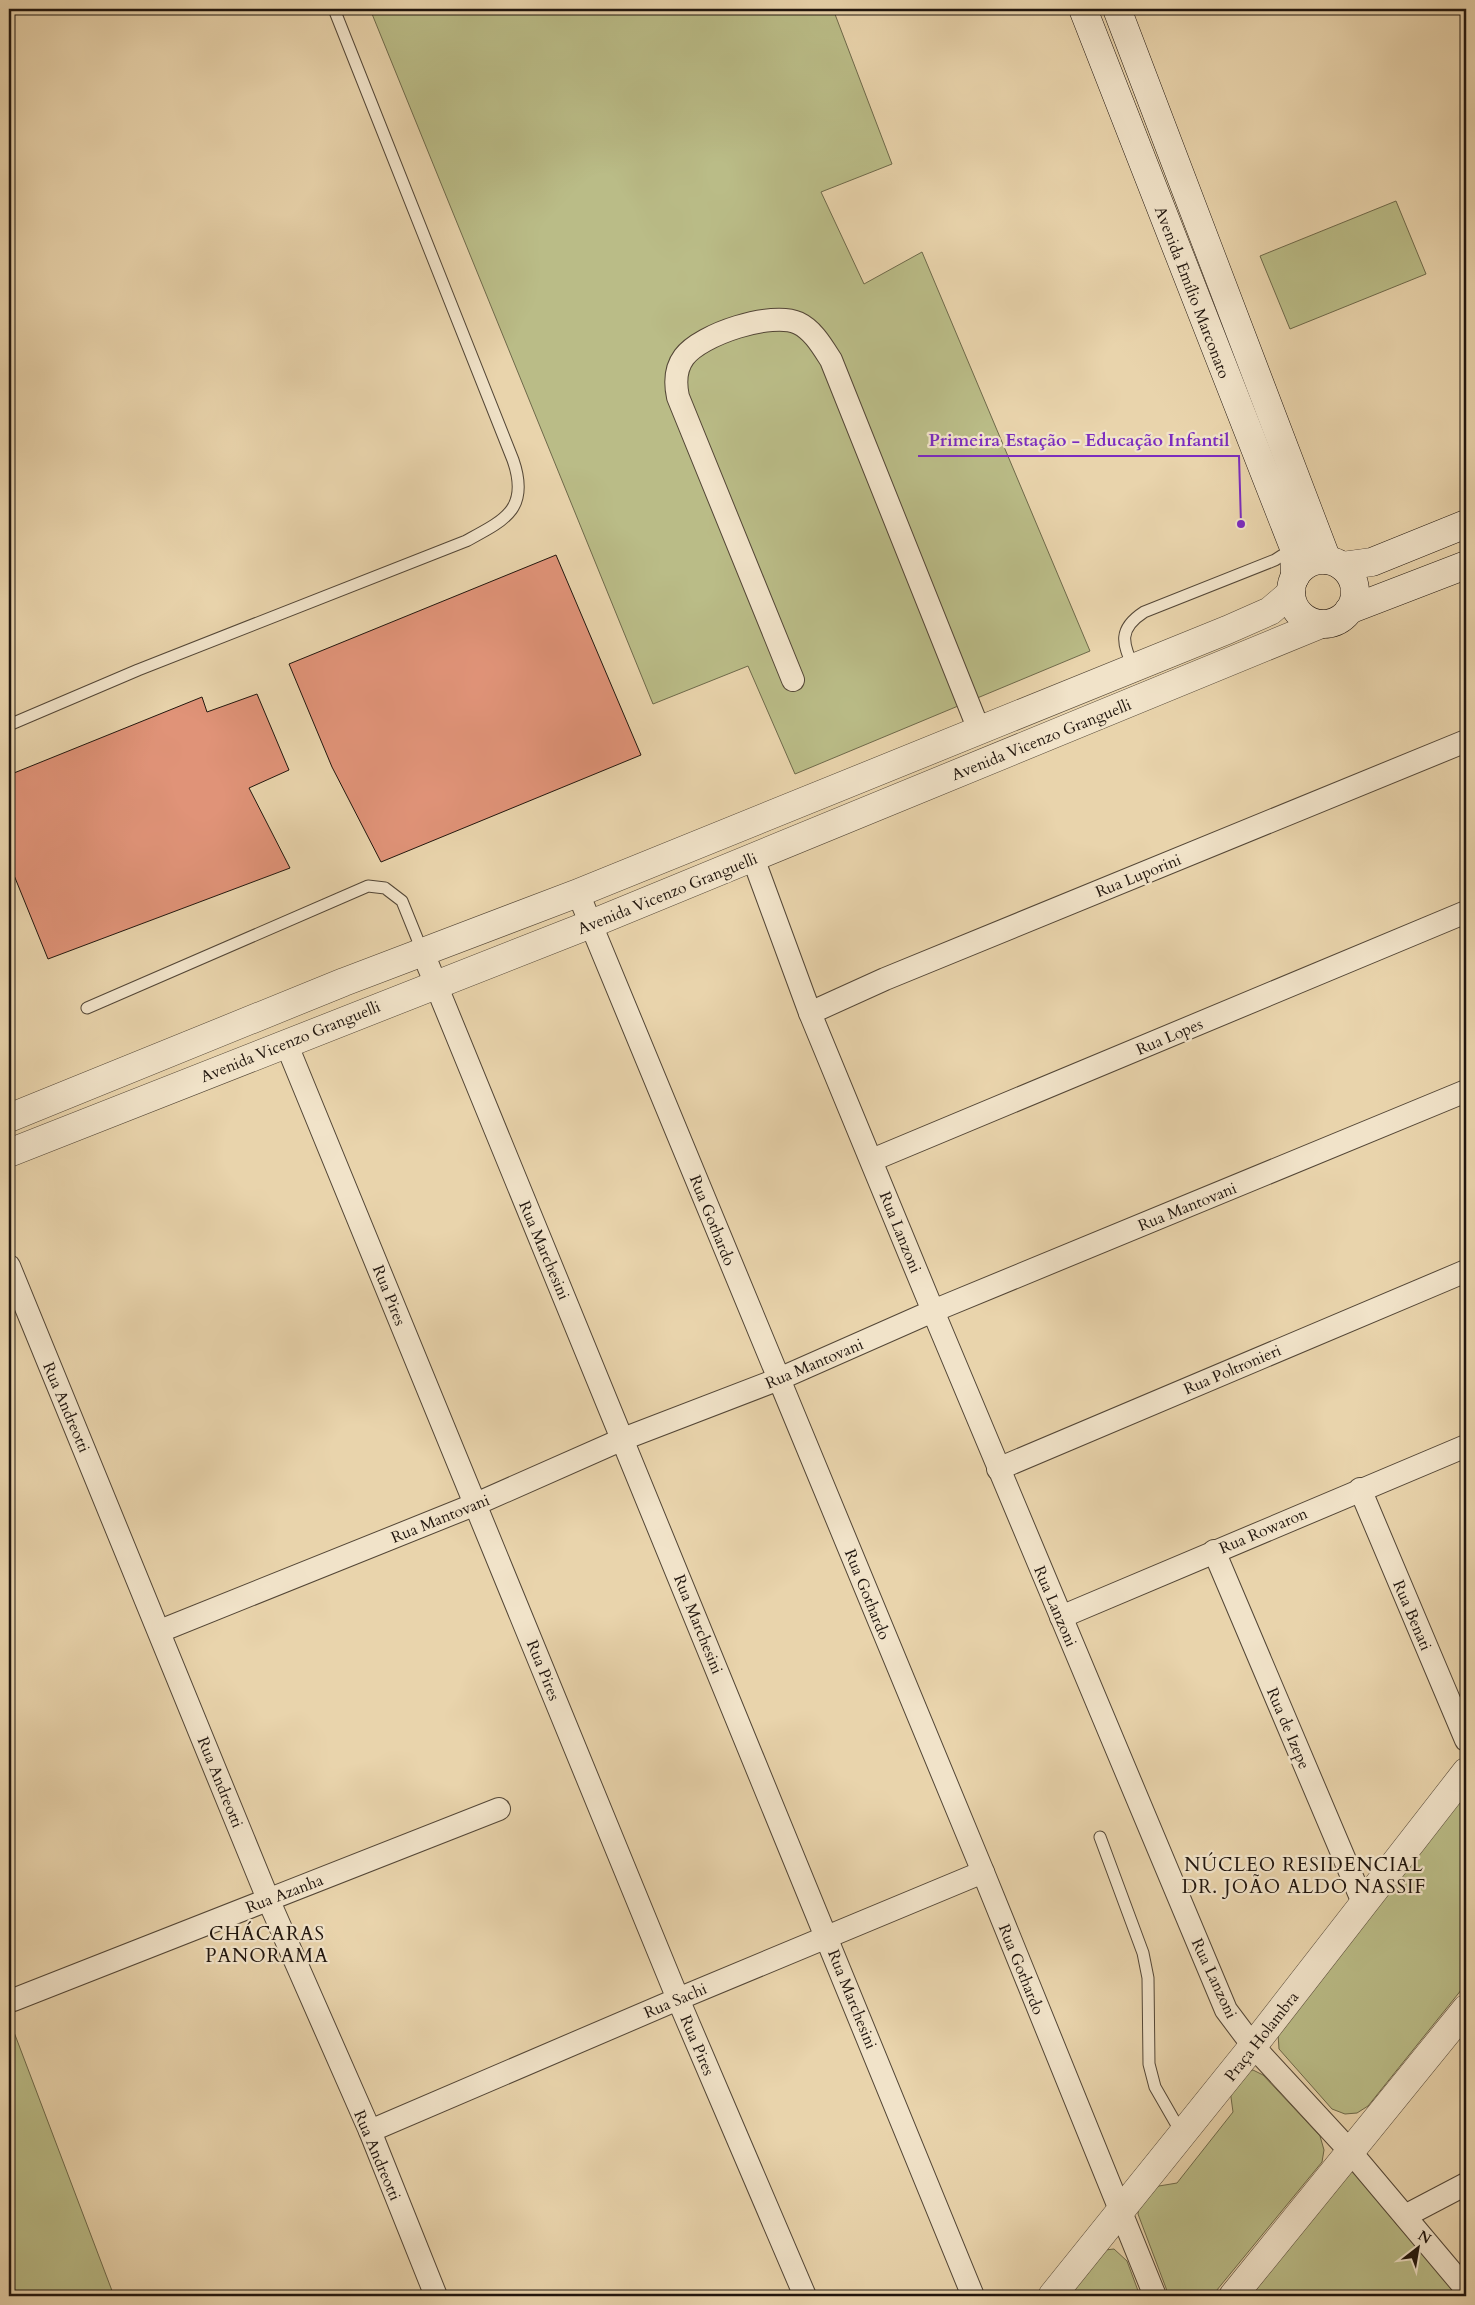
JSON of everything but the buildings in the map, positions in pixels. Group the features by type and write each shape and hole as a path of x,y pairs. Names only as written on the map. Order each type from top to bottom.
{"street":[{"name":"Avenida Emílio Marconato","path":"1083,9 1294,548 1293,585"},
{"name":"Avenida Emílio Marconato","path":"1116,9 1335,563"},
{"path":"793,680 678,397 675,380 684,357 714,335 781,318 798,323 813,334 831,360 980,730"},
{"name":"Avenida Vicenzo Granguelli","path":"9,1118 344,982 578,893 1270,611 1293,585 1308,563 1372,562 1466,524"},
{"path":"1335,563 1349,573 1355,592 1354,602 1349,610"},
{"name":"Avenida Vicenzo Granguelli","path":"9,1153 434,984 591,924 1321,624 1341,618 1349,610 1466,565"},
{"path":"1293,585 1293,602 1304,617 1321,624"},
{"name":"Rua Luporini","path":"810,1013 885,979 1466,741"},
{"name":"Rua Lanzoni","path":"753,858 810,1013 998,1469 1226,2010 1253,2046 1349,2150 1466,2289"},
{"name":"Rua Gothardo","path":"578,893 983,1872 1155,2296"},
{"name":"Rua Lopes","path":"872,1160 1466,912"},
{"name":"Rua Marchesini","path":"423,953 434,984 624,1439 973,2296"},
{"name":"Rua Pires","path":"286,1043 678,1998 805,2296"},
{"name":"Rua Mantovani","path":"160,1631 476,1504 624,1439 779,1379 933,1311 1466,1091"},
{"name":"Rua Andreotti","path":"9,1266 160,1631 268,1899 370,2131 436,2296"},
{"name":"Rua Poltronieri","path":"998,1469 1466,1271"},
{"name":"Rua Rowaron","path":"1061,1617 1360,1489 1466,1446"},
{"name":"Rua Benati","path":"1360,1489 1466,1740"},
{"name":"Rua de Izepe","path":"1214,1551 1364,1905"},
{"name":"Praça Holambra","path":"1052,2296 1183,2135 1466,1772"},
{"name":"Rua Azanha","path":"13,2000 499,1809"},
{"name":"Rua Sachi","path":"370,2131 678,1998 983,1872"},
{"path":"1233,2296 1349,2150 1466,2009"},
{"path":"1405,2216 1466,2184"}],"lane":[{"path":"9,725 138,670 466,541 497,524 511,512 519,495 518,476 513,460 334,9"},
{"path":"1134,668 1123,641 1127,626 1134,618 1144,612 1275,560 1294,548"},
{"path":"87,1008 368,886 385,888 402,901 423,953"},
{"path":"1100,1837 1143,1953 1148,1978 1149,2064 1155,2087 1183,2135"}],"green space":[{"path":"370,9 833,9 892,164 821,192 864,284 922,252 1090,651 795,774 748,666 653,704"},
{"path":"1396,201 1426,274 1290,329 1260,256"},
{"path":"1466,1794 1466,1984 1368,2106 1357,2113 1345,2114 1332,2109 1279,2049 1278,2034"},
{"path":"9,2019 114,2296 9,2296"},
{"path":"1253,2070 1263,2075 1320,2136 1324,2150 1322,2162 1212,2296 1169,2296 1138,2214 1139,2204 1153,2187 1177,2183 1233,2112 1230,2090 1243,2074"},
{"path":"1353,2168 1460,2296 1251,2296"},
{"path":"1114,2249 1127,2261 1140,2296 1066,2296 1105,2250"}],"place":[{"name":"Primeira Estação - Educação Infantil","path":"1241,524"}],"district":[{"name":"NÚCLEO RESIDENCIAL DR. JOÃO ALDO NASSIF","path":"1304,1875"},
{"name":"CHÁCARAS PANORAMA","path":"267,1944"}]}
